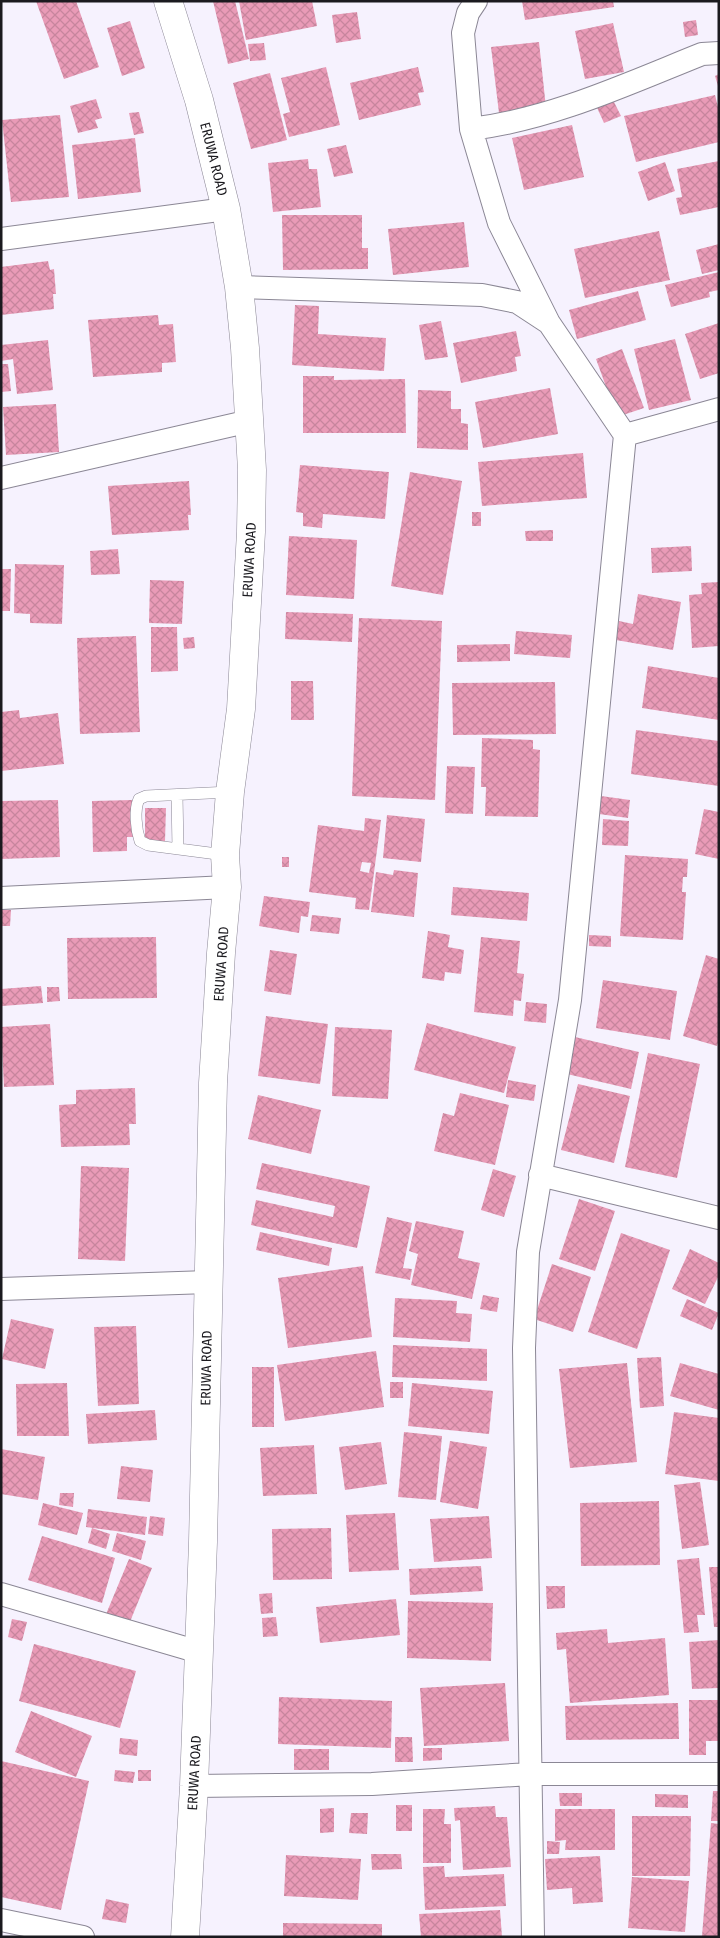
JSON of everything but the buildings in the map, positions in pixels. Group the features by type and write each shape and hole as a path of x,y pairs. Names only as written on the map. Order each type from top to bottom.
{"main road":[{"name":"ERUWA ROAD","path":"168,1 199,100 226,209 239,287 252,470 251,542 241,710 224,855 228,886 221,953 213,1083 204,1542 194,1786 185,1937"}],"street":[{"path":"476,1 468,13 463,32 471,129 499,223 549,323 625,435 570,1000 528,1252 524,1348 533,1937"},
{"path":"471,129 504,125 558,110 702,54 719,53"},
{"path":"1,239 226,209"},
{"path":"239,287 482,295 517,302 549,323"},
{"path":"625,435 719,409"},
{"path":"1,478 250,421"},
{"path":"1,898 228,886"},
{"path":"540,1175 719,1218"},
{"path":"1,1289 208,1282"},
{"path":"1,1594 199,1652"},
{"path":"194,1786 372,1784 530,1774 719,1774"},
{"path":"1,1920 83,1937"}],"lane":[{"path":"224,855 148,845 140,841 136,805 139,799 146,796 230,792"},
{"path":"177,795 178,849"}]}
